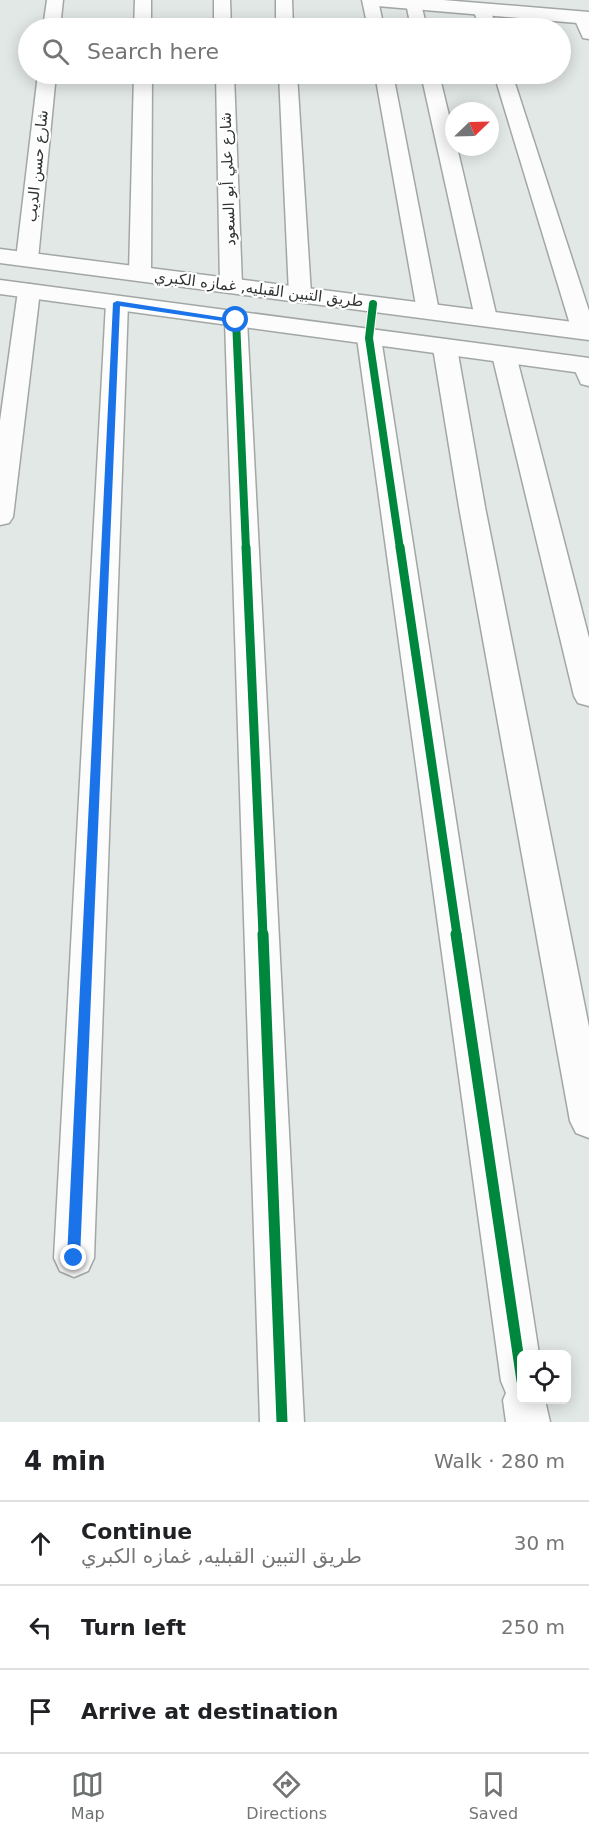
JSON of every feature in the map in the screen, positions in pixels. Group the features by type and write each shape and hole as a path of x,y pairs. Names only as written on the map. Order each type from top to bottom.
{"street":[{"path":"53,18 55,0"},
{"path":"143,0 143,18"},
{"path":"222,0 223,18"},
{"path":"284,0 285,18"},
{"path":"370,0 374,18"},
{"path":"377,0 482,9 550,18"},
{"path":"414,3 417,18"},
{"path":"482,9 485,18"},
{"path":"571,21 587,23"},
{"name":"شارع حسن الديب","path":"27,259 46,84"},
{"path":"140,273 142,84"},
{"name":"شارع علي أبو السعود","path":"225,84 231,285"},
{"path":"289,84 300,294"},
{"path":"386,84 428,311"},
{"path":"432,84 486,318"},
{"path":"506,84 587,332"},
{"name":"طريق التبين القبليه, غمازه الكبري","path":"0,255 587,332"},
{"name":"طريق التبين القبليه, غمازه الكبري","path":"0,287 504,355 588,371"},
{"path":"270,290 248,322 256,756 282,1422"},
{"path":"0,517 29,291"},
{"path":"74,1258 117,303"},
{"path":"373,304 369,338 517,1350"},
{"path":"445,348 474,518 589,1121"},
{"path":"504,355 589,696"},
{"path":"525,1404 528,1422"}],"cycle path":[{"path":"373,304 369,338 517,1350"},
{"path":"236,320 282,1422"}],"route":[{"path":"74,1258 117,303 236,320"}]}
